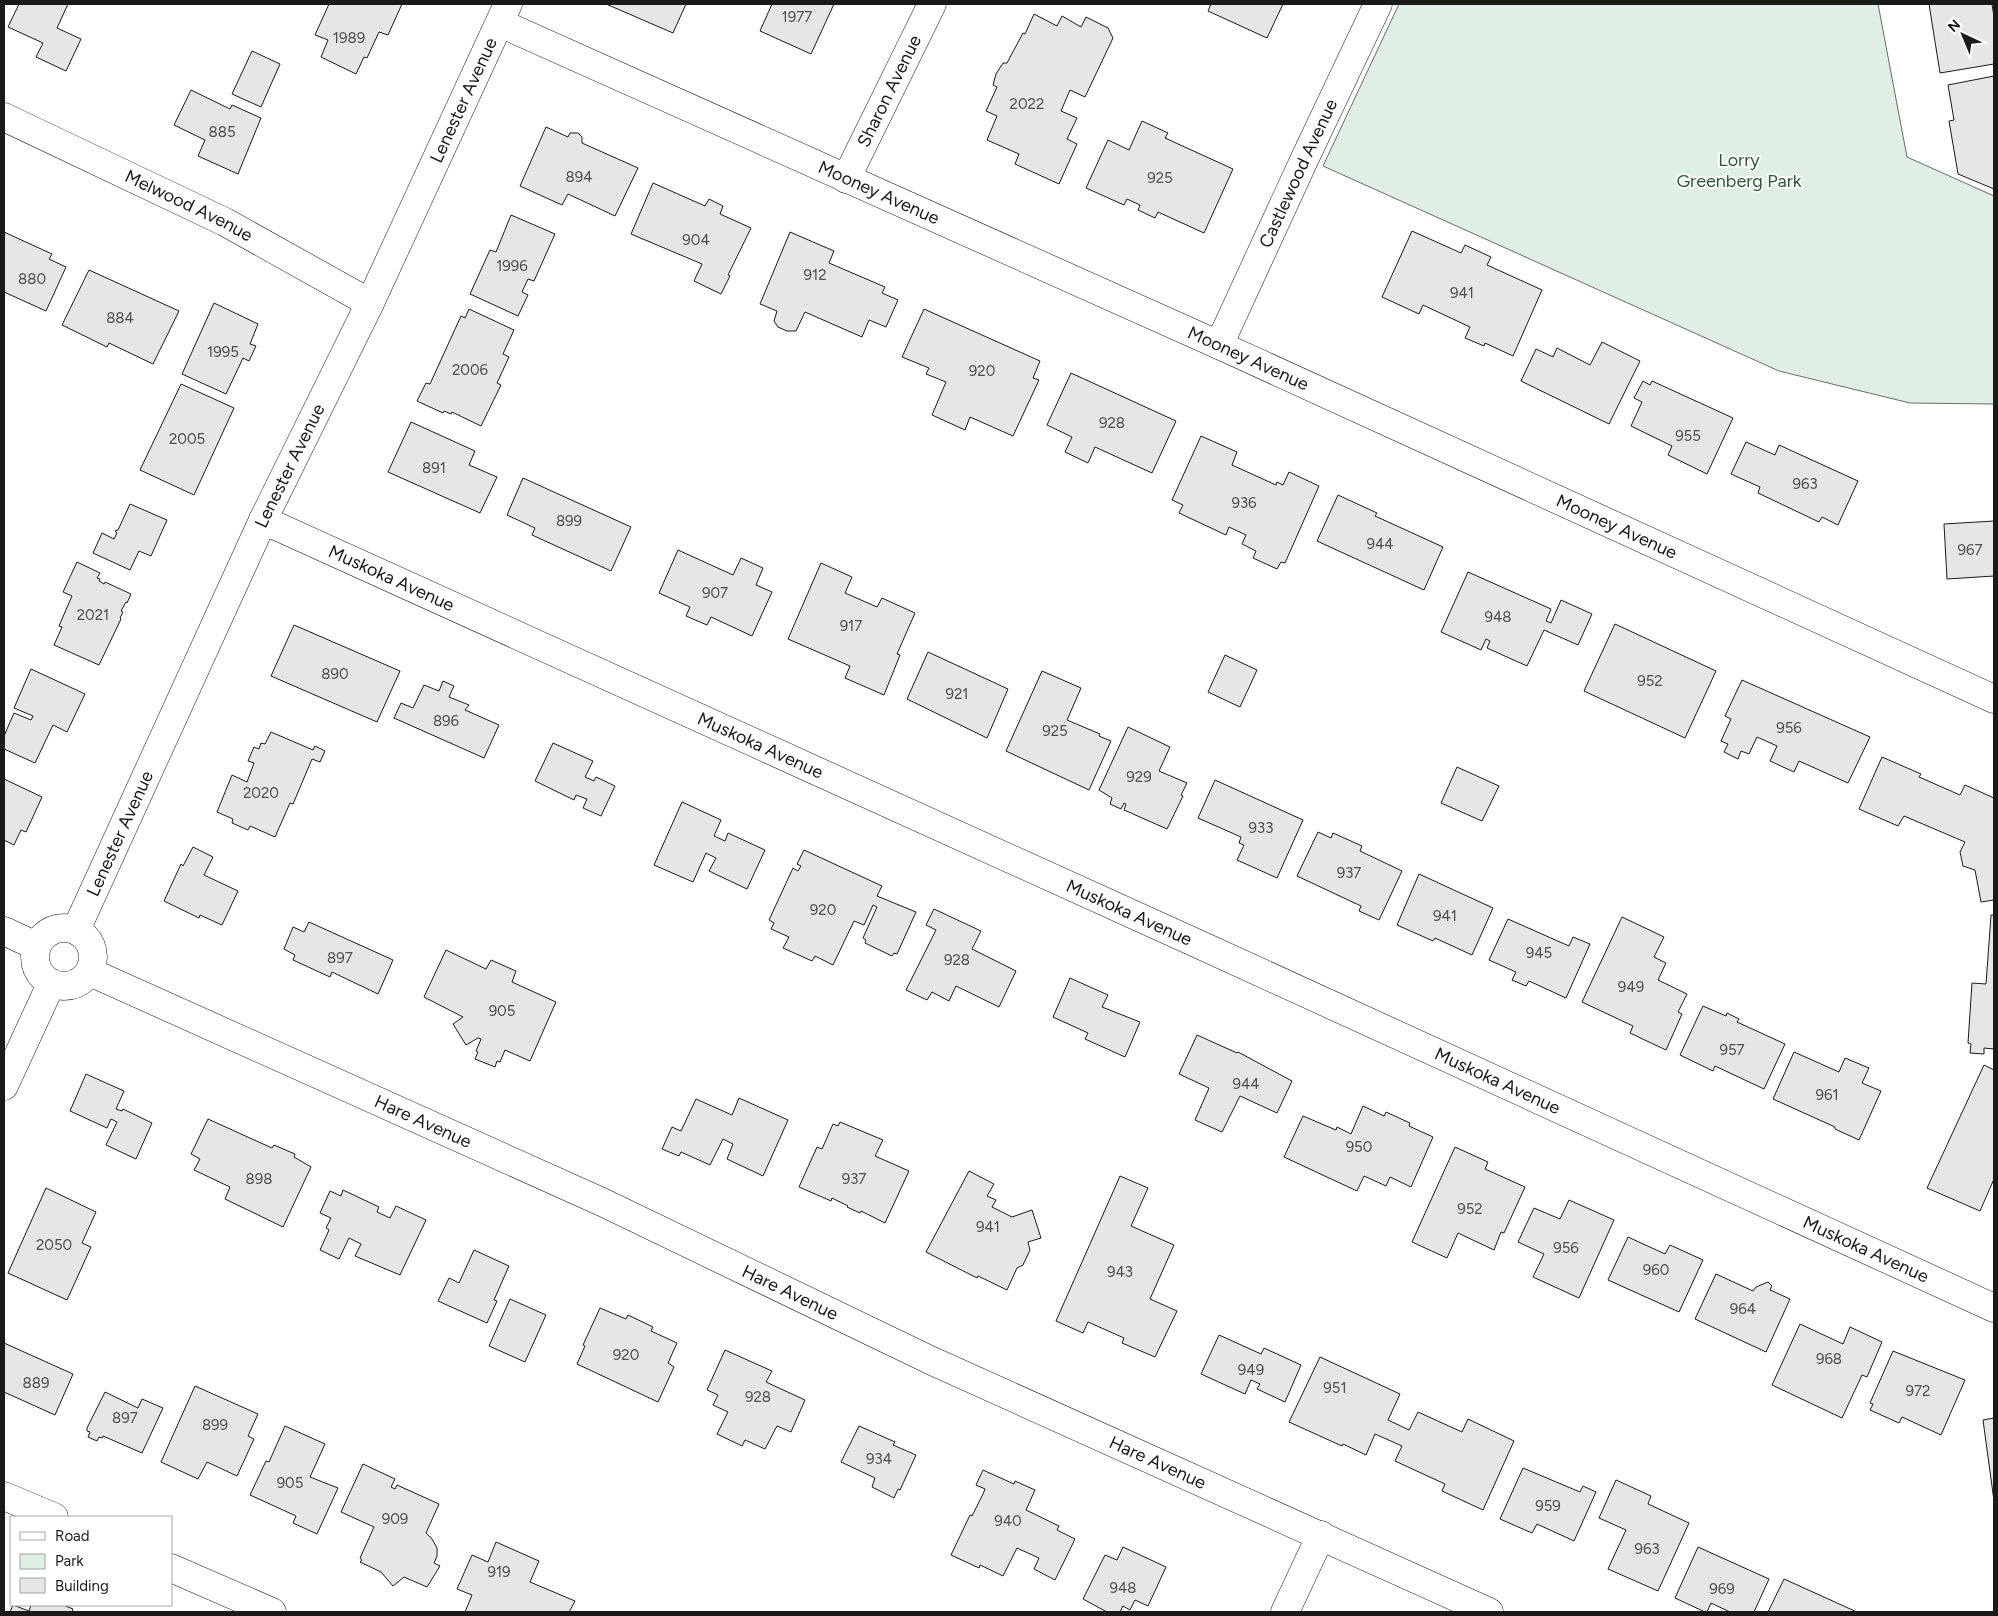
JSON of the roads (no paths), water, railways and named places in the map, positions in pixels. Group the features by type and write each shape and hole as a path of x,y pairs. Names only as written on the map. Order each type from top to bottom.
{"street":[{"name":"Sharon Avenue","path":"846,179 932,4"},
{"name":"Castlewood Avenue","path":"1219,345 1378,4"},
{"name":"Mooney Avenue","path":"504,13 846,179 1219,345 1994,699"},
{"name":"Lenester Avenue","path":"76,930 263,520 370,302 504,13"},
{"name":"Melwood Avenue","path":"4,117 225,222 370,302"},
{"name":"Muskoka Avenue","path":"263,520 1207,948 1994,1308"},
{"path":"53,929 76,930 92,947 94,959 90,972 83,980 73,985 51,984 40,974 34,960 36,946 40,939 53,929"},
{"path":"4,930 36,946"},
{"name":"Hare Avenue","path":"90,972 602,1202 930,1360 1489,1612"},
{"path":"4,1086 51,984"},
{"path":"4,1496 52,1516"},
{"path":"1285,1612 1321,1535"},
{"path":"172,1568 272,1612"}],"park label":[{"name":"Lorry Greenberg Park","path":"1739,170"}]}
